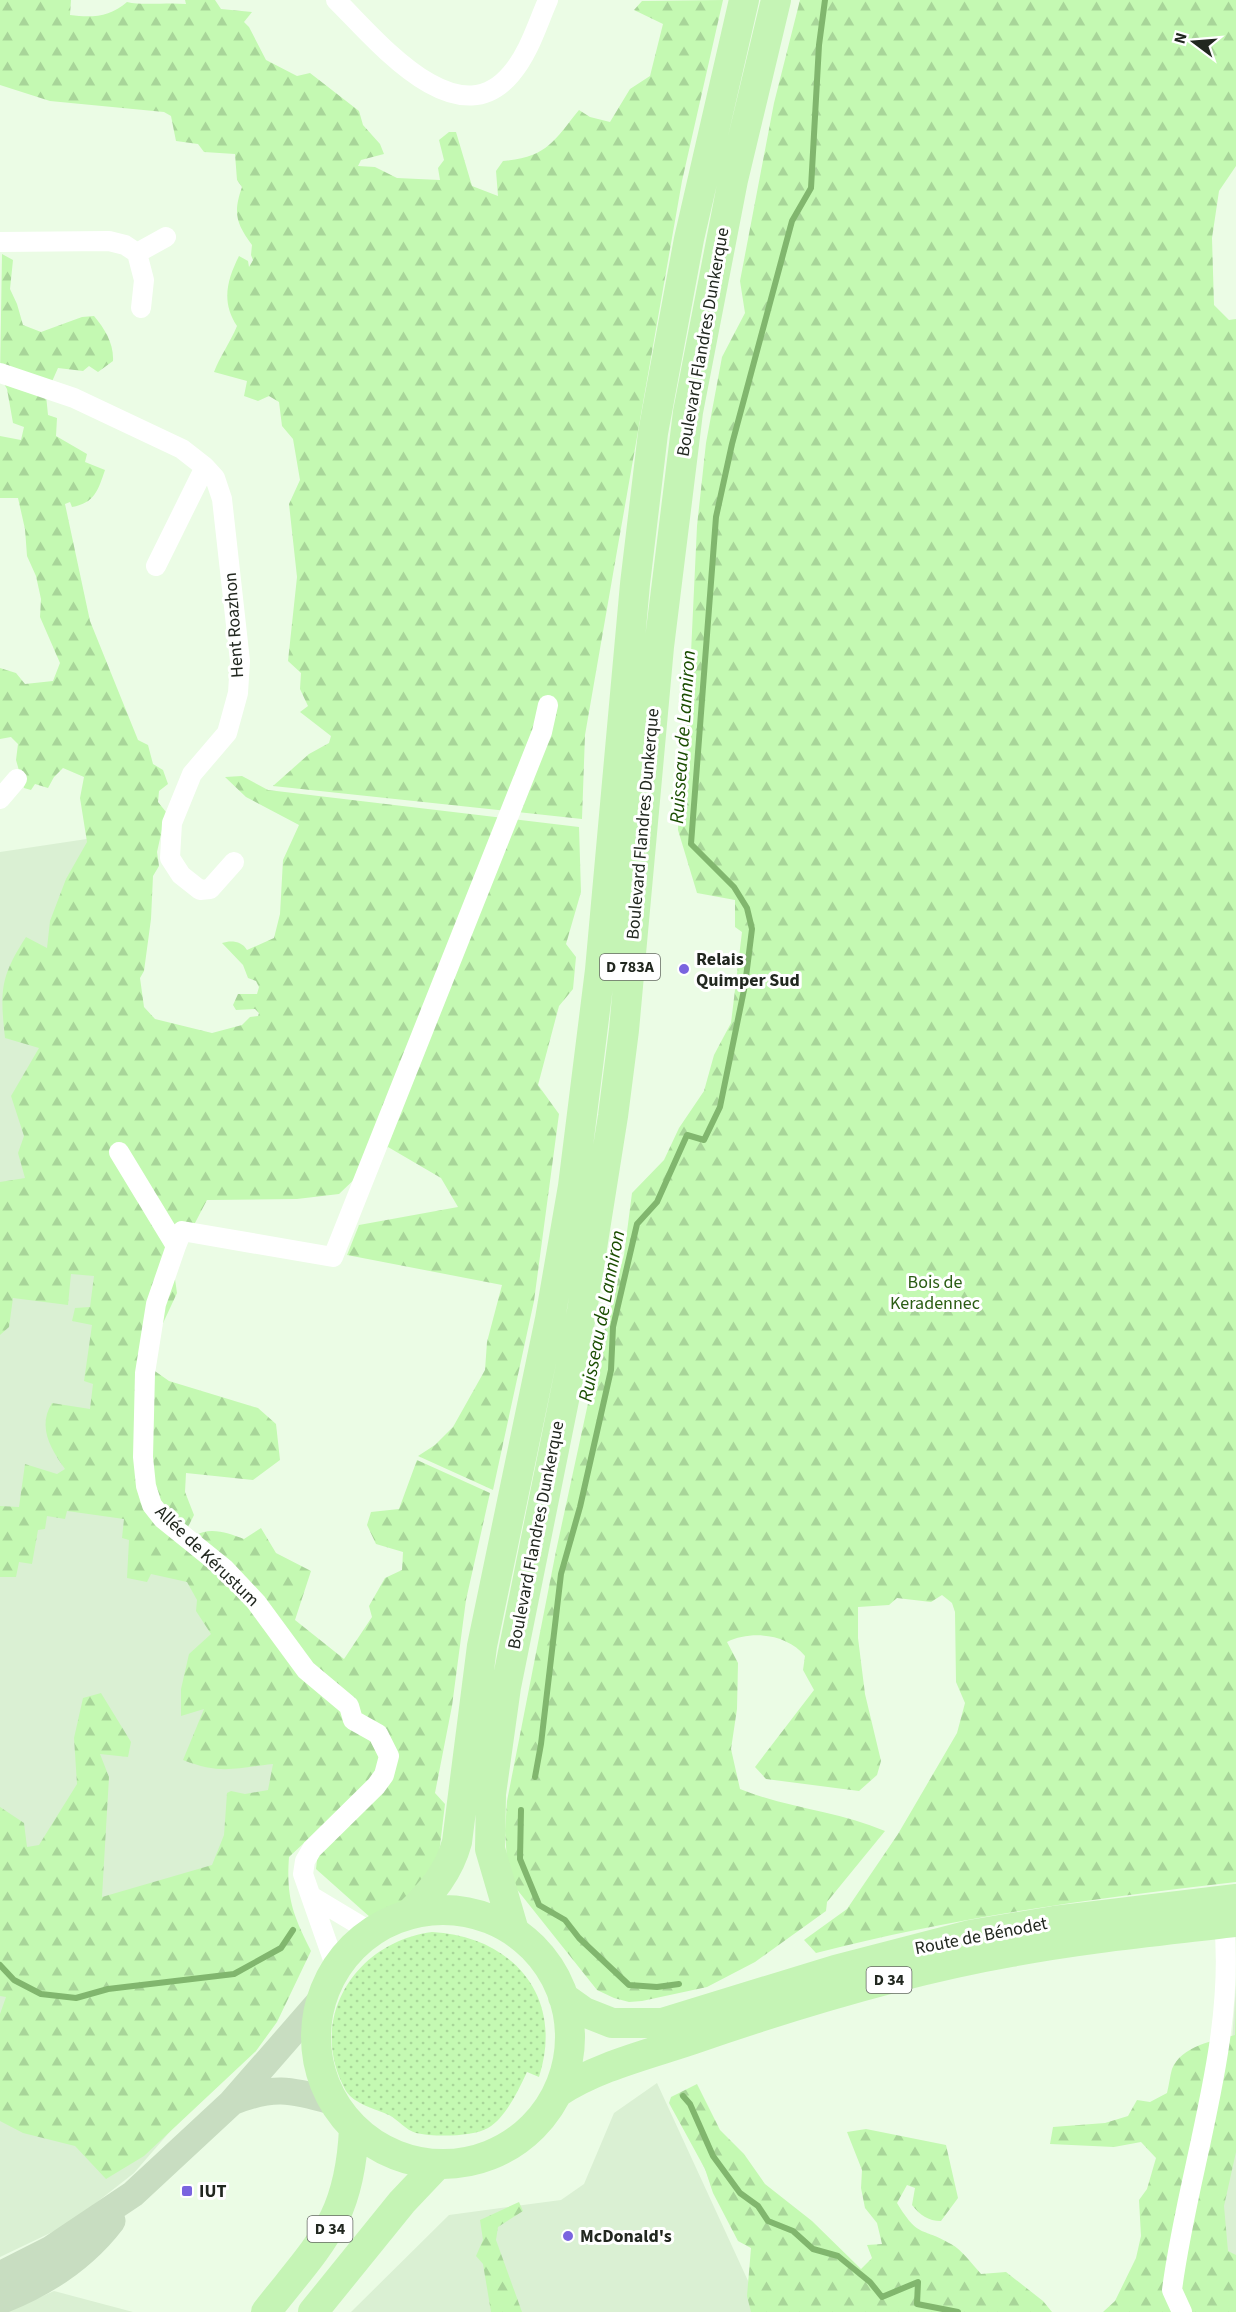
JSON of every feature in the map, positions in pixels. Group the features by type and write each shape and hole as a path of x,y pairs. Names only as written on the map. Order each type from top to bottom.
{"main road":[{"name":"Boulevard Flandres Dunkerque","path":"409,1914 440,1881 454,1855 482,1646 562,1253 590,1053 634,596 653,433 689,239 744,0"},
{"name":"Boulevard Flandres Dunkerque","path":"514,1931 490,1849 492,1784 519,1620 596,1233 613,1116 626,1008 659,647 688,412 733,180 776,0"},
{"path":"436,1910 463,1911 490,1918 514,1931 544,1960 563,1997 569,2021 569,2046 565,2070 544,2114 527,2132 508,2146 486,2157 462,2163 438,2164 415,2161 393,2154 372,2143 331,2101 321,2080 316,2053 316,2026 321,2000 336,1968 356,1944 371,1932 409,1914 436,1910"},
{"name":"Route de Bénodet","path":"563,1997 584,2012 612,2023 662,2023 790,1983 970,1935 1054,1921 1232,1915"},
{"name":"Route de Bénodet","path":"556,2093 580,2079 603,2070 719,2030 886,1981 1010,1952 1232,1915"},
{"name":"D 34","path":"266,2312 325,2237 339,2212 350,2178 354,2127"},
{"name":"D 34","path":"313,2312 402,2202 438,2164"}],"street":[{"path":"336,0 416,76 444,91 472,95 496,87 512,74 521,60 548,0"},
{"path":"136,253 166,237"},
{"path":"0,242 109,241 131,248 136,253 144,280 141,308"},
{"name":"Hent Roazhon","path":"0,373 74,398 182,449 215,478 223,507 240,677 227,733 192,774 180,797 172,823 169,850 175,867 200,890 210,889 234,862"},
{"path":"156,566 205,467"},
{"path":"176,1246 182,1230 333,1257 542,732 548,705"},
{"path":"0,799 17,778"},
{"path":"119,1152 176,1246"},
{"name":"Allée de Kérustum","path":"176,1246 156,1304 145,1373 143,1456 146,1486 152,1505 163,1519 233,1577 256,1602 306,1670 349,1706 353,1720 378,1734 389,1756 384,1775 319,1842 305,1862 303,1874 336,1968"},
{"path":"311,1896 371,1932"},
{"path":"1182,2312 1173,2294 1172,2285 1219,2050 1232,1915"},
{"path":"0,2275 43,2254 133,2194 231,2103 321,2000"},
{"path":"231,2103 252,2094 284,2089 331,2101"},
{"path":"0,2301 31,2288 67,2266 102,2234 133,2194"}],"shaded area":[{"path":"120,834 117,1510 248,1599 291,1837 252,2037 134,2173 69,2224 0,2257 0,852"},
{"path":"1236,1985 1236,2265 1216,2259"},
{"path":"657,2083 755,2296 777,2312 351,2312 449,2215 561,2200 584,2184 614,2113"},
{"path":"54,2291 133,2312 7,2312"}],"green space":[{"path":"0,0 71,0 70,15 86,16 114,11 127,2 186,4 185,0 215,0 221,9 252,12 244,22 249,27 266,60 297,76 310,73 359,111 363,125 380,144 384,154 361,160 358,166 375,167 397,178 440,180 438,168 444,160 439,140 449,132 456,132 472,186 498,196 496,171 503,161 540,152 555,139 579,110 590,117 610,122 630,89 650,76 663,24 634,10 642,1 723,0 682,181 585,735 582,819 273,786 309,754 329,743 331,736 300,712 308,706 300,689 301,673 288,661 297,577 289,504 300,480 293,439 282,426 279,402 269,396 258,401 244,396 247,381 214,372 237,326 227,300 231,274 239,256 248,261 249,267 253,260 252,245 239,224 237,211 242,187 237,180 235,154 204,152 198,144 176,141 171,116 164,112 50,101 0,85"},
{"name":"Bois de Keradennec","path":"800,0 1236,0 1236,166 1219,191 1212,238 1214,305 1229,320 1236,319 1236,1882 1025,1910 920,1929 816,1953 804,1940 847,1909 898,1834 957,1733 965,1703 956,1682 955,1612 952,1603 942,1595 931,1602 897,1598 889,1605 858,1607 858,1638 865,1694 881,1761 877,1775 859,1791 766,1779 755,1767 814,1690 803,1670 805,1656 789,1643 758,1635 727,1642 738,1663 737,1709 731,1749 740,1789 885,1831 827,1902 826,1911 755,1962 707,1987 629,2002 597,1990 515,1887 507,1861 505,1831 507,1801 556,1551 600,1348 624,1255 632,1193 664,1160 679,1128 704,1091 714,1055 731,1023 742,932 735,927 735,900 697,893 678,830 679,789 689,695 697,526 706,443 722,357 745,313 740,281 774,103"},
{"path":"2,254 13,260 10,289 23,325 41,332 82,317 94,316 105,331 112,349 113,361 98,372 89,366 83,371 58,368 46,395 48,415 57,418 56,436 87,454 85,462 105,470 98,489 91,499 72,507 70,502 65,504 90,621 138,740 148,745 153,764 163,770 168,784 159,791 158,802 166,812 157,852 159,866 153,876 151,919 144,971 140,978 144,1007 155,1019 212,1033 242,1025 250,1017 258,1016 259,1013 255,1009 236,1010 233,1005 238,994 257,994 259,987 256,981 248,978 243,965 222,943 236,942 247,950 274,938 280,914 283,860 299,825 246,797 225,777 242,776 268,790 579,827 581,892 566,944 576,957 573,989 559,1006 538,1085 559,1114 534,1301 493,1490 418,1456 435,1445 453,1427 485,1370 487,1342 502,1285 347,1255 359,1225 458,1207 441,1178 388,1147 339,1194 297,1199 207,1200 173,1265 177,1293 158,1334 152,1369 169,1381 258,1408 276,1424 280,1460 253,1480 186,1473 185,1492 194,1515 187,1529 194,1536 213,1531 244,1539 261,1528 276,1553 311,1571 295,1620 344,1659 372,1617 369,1606 385,1578 402,1570 403,1552 376,1544 367,1525 371,1512 399,1509 417,1460 490,1493 466,1600 452,1706 435,1793 445,1804 439,1854 414,1894 395,1909 371,1918 316,1869 318,1851 305,1842 289,1857 288,1871 292,1906 311,1951 277,2022 256,2051 144,2156 106,2179 75,2146 23,2133 0,2121 0,2014 6,1997 0,1996 0,1807 24,1823 27,1847 39,1845 77,1784 74,1738 83,1698 101,1693 131,1742 128,1757 100,1754 109,1777 102,1897 212,1865 224,1835 227,1793 231,1791 245,1794 268,1790 273,1764 218,1769 183,1760 204,1709 181,1716 181,1689 189,1654 211,1634 196,1611 197,1600 187,1582 151,1574 147,1582 127,1578 129,1540 122,1538 124,1519 67,1511 65,1519 47,1516 45,1529 38,1530 32,1564 19,1562 16,1577 0,1577 0,1506 19,1507 25,1464 57,1474 65,1469 51,1446 46,1429 48,1412 52,1403 90,1409 93,1384 84,1381 92,1325 72,1321 75,1308 90,1307 94,1276 71,1274 68,1305 13,1298 9,1327 0,1335 0,1182 25,1178 18,1153 24,1136 11,1096 39,1048 5,1038 4,985 11,963 26,937 47,948 50,921 66,879 87,842 80,798 84,777 63,768 48,788 35,784 31,790 24,788 16,760 18,744 11,737 0,739 0,668 16,673 25,684 53,681 60,663 40,617 41,599 36,576 27,556 25,529 18,498 0,498 0,436 21,440 24,427 13,423 7,389 0,377"},
{"path":"432,1932 461,1936 486,1945 508,1958 525,1976 538,1997 544,2021 545,2048 539,2077 527,2072 511,2103 494,2123 481,2131 463,2135 442,2136 412,2132 389,2115 360,2103 350,2096 335,2064 332,2038 335,2012 345,1989 360,1968 380,1951 405,1939"},
{"path":"1236,1999 1236,2152 1224,2206 1228,2251 1236,2255 1236,2312 1103,2312 1115,2301 1136,2258 1141,2236 1139,2200 1147,2189 1156,2158 1141,2142 1114,2147 1050,2144 1053,2127 1105,2123 1128,2116 1137,2100 1150,2102 1167,2093 1172,2069 1183,2055 1199,2045 1235,2035"},
{"path":"697,2084 720,2130 744,2154 765,2184 812,2221 861,2269 872,2258 867,2245 882,2244 877,2223 865,2208 861,2188 862,2170 847,2132 866,2129 946,2145 958,2198 941,2221 925,2217 912,2205 915,2188 907,2185 897,2203 910,2222 955,2247 981,2274 1006,2272 1043,2301 1052,2312 751,2312 747,2296 751,2248 738,2241 713,2193 705,2169 669,2103 671,2097"},
{"path":"519,2202 523,2211 498,2227 496,2240 522,2312 491,2312 483,2264 476,2256 483,2240 480,2220"}],"waterway":[{"name":"Ruisseau de Lanniron","path":"535,1777 561,1574 580,1507 611,1370 613,1327 637,1224 657,1202 687,1135 704,1140 720,1107 745,985 752,929 747,908 734,887 691,844 716,517 732,444 792,221 811,188 819,45 825,0"},
{"name":"Ruisseau de Lanniron","path":"521,1810 520,1859 539,1905 565,1920 579,1938 629,1985 657,1987 679,1984"},
{"path":"0,1965 14,1980 41,1994 76,1998 108,1989 234,1974 281,1948 293,1930"},
{"name":"Ruisseau de Lanniron","path":"683,2096 690,2104 713,2156 740,2193 758,2206 768,2221 793,2231 813,2249 838,2256 870,2282 882,2297 918,2282 917,2304 958,2312"}],"place":[{"name":"Relais Quimper Sud","path":"684,969"},
{"name":"IUT","path":"187,2191"},
{"name":"McDonald's","path":"568,2236"}]}
